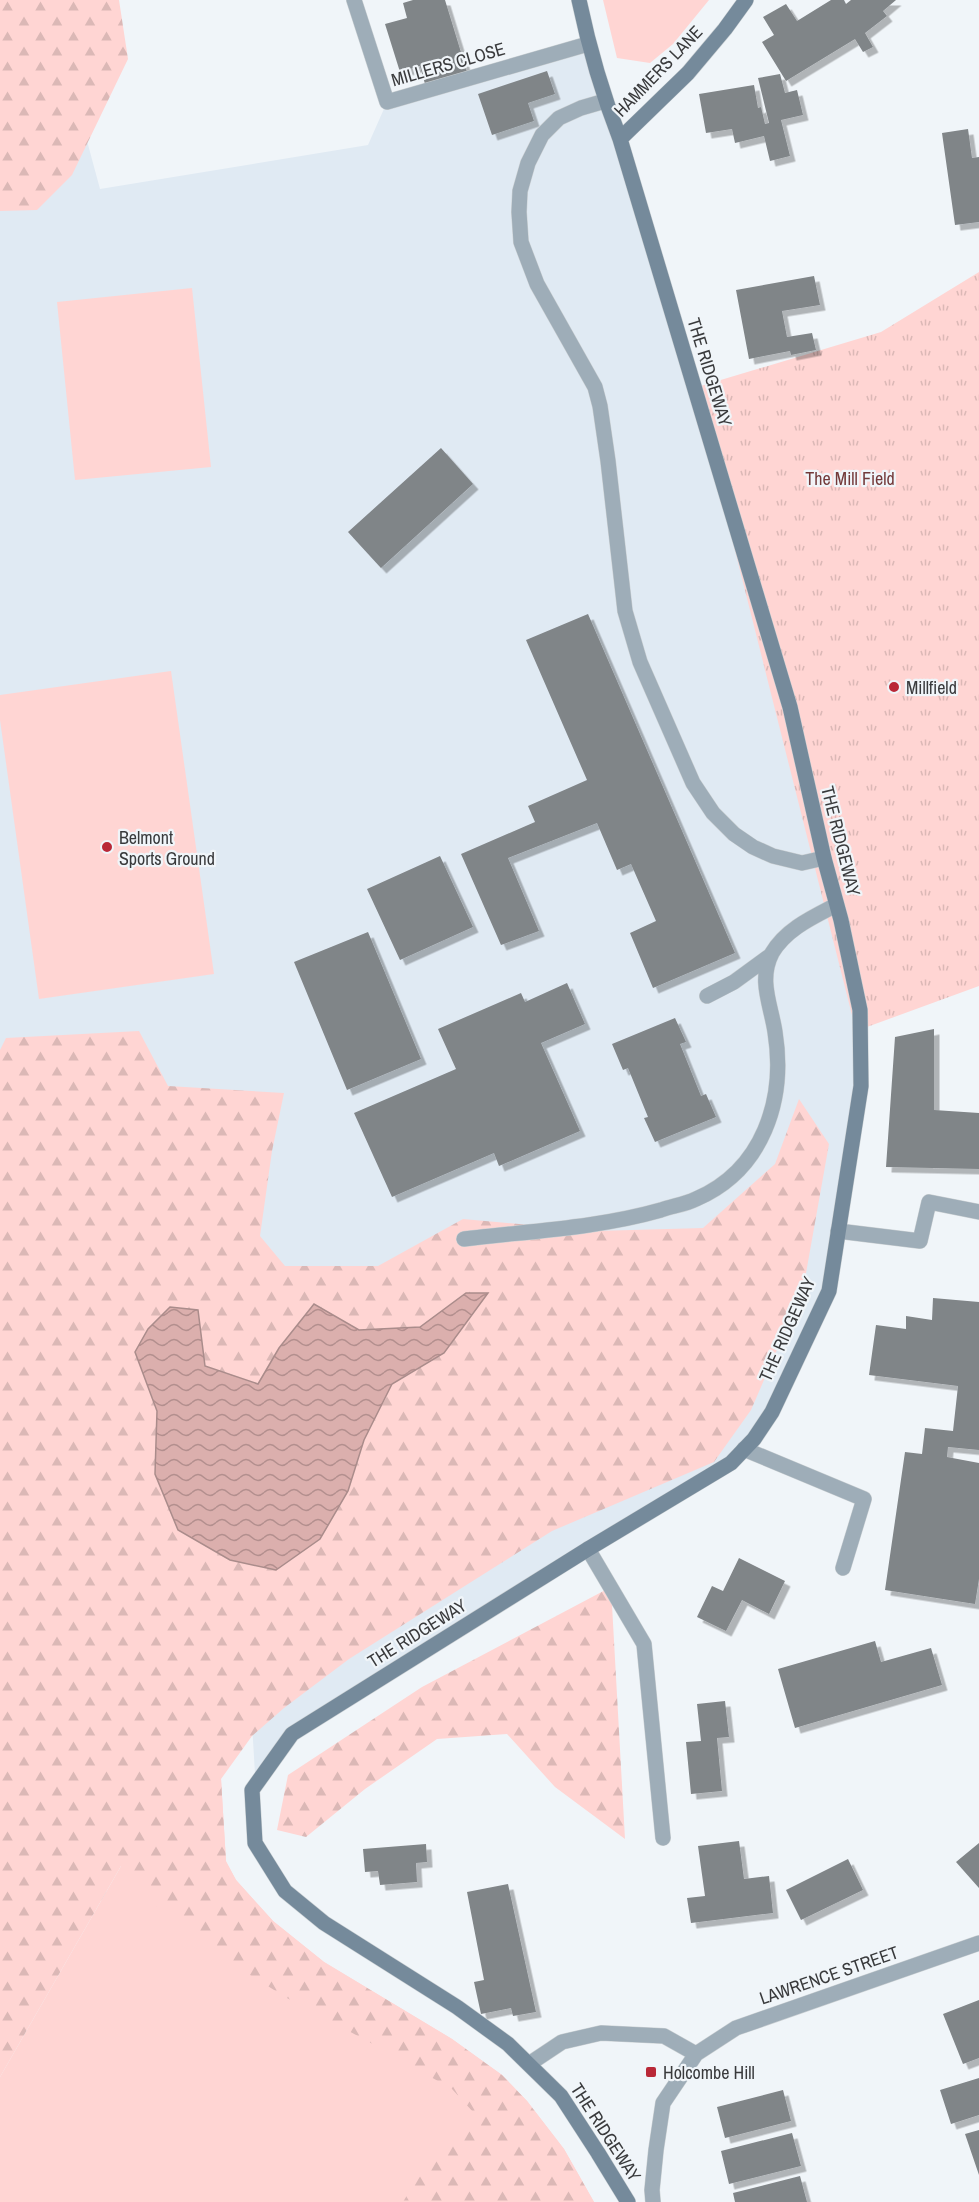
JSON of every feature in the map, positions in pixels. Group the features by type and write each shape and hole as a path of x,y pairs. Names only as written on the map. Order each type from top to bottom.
{"main road":[{"name":"THE RIDGEWAY","path":"579,0 588,44 605,102 620,139 789,707 860,1010 861,1086 829,1291 772,1412 754,1439 731,1463 588,1549 292,1734 252,1790 255,1843 285,1891 324,1923 457,2007 508,2044 561,2096 628,2202"},
{"name":"HAMMERS LANE","path":"620,139 688,73 746,0"}],"street":[{"name":"MILLERS CLOSE","path":"354,0 387,102 588,44"},
{"path":"605,102 581,108 559,118 542,135 528,163 520,191 519,212 521,242 537,284 595,387 600,406 625,611 640,662 693,783 713,813 734,834 753,847 773,856 802,863 824,858"},
{"path":"707,996 734,982 771,955 781,940 796,928 837,905"},
{"path":"464,1239 609,1222 648,1214 696,1200 721,1185 739,1169 752,1154 766,1130 778,1078 776,1033 765,982 771,955"},
{"path":"838,1231 920,1241 929,1202 979,1212"},
{"path":"744,1449 864,1499 843,1568"},
{"path":"588,1549 644,1644 663,1839"},
{"name":"LAWRENCE STREET","path":"653,2202 656,2150 663,2103 696,2054 736,2028 979,1943"},
{"path":"529,2064 562,2042 601,2033 664,2036 696,2054"}],"shaded area":[{"path":"0,0 49,0 100,189 368,145 387,102 588,44 790,707 861,1053 829,1291 772,1412 731,1463 293,1734 256,1790 247,1641 0,1550"}],"green space":[{"path":"0,0 119,0 128,59 72,175 37,210 0,211"},
{"path":"603,0 709,0 673,44 650,63 617,58"},
{"name":"The Mill Field","path":"979,272 979,986 856,1031 694,388 881,332"},
{"path":"192,288 211,467 75,480 57,302"},
{"name":"Belmont Sports Ground","path":"171,671 214,974 39,999 0,720 0,695"},
{"path":"139,1031 168,1086 284,1093 272,1151 260,1236 285,1266 378,1266 463,1219 596,1231 703,1228 775,1164 799,1099 829,1144 803,1290 751,1410 714,1462 552,1531 349,1659 284,1708 252,1736 221,1779 226,1861 236,1880 273,1921 324,1962 452,2039 502,2075 527,2101 564,2149 594,2202 403,2202 415,2182 474,2113 452,2089 287,1998 200,1944 158,1908 121,1866 0,2077 0,1050 6,1038"},
{"path":"611,1587 625,1839 555,1787 507,1734 437,1739 365,1789 306,1837 277,1830 288,1775 422,1687"},
{"path":"179,1765 221,1779 226,1862 236,1880 273,1921 324,1962 452,2039 502,2075 527,2101 564,2149 594,2202 0,2202 0,2077"}],"water":[{"path":"466,1293 488,1293 444,1353 392,1384 364,1440 348,1491 320,1539 276,1570 230,1560 178,1530 155,1474 157,1411 135,1352 148,1329 170,1307 198,1310 205,1366 258,1384 279,1348 314,1304 359,1330 420,1327"}],"building":[{"path":"413,0 445,0 467,72 425,84 420,66 400,72 385,24 407,18 403,3"},
{"path":"831,0 844,0 846,4 851,0 896,0 883,11 887,16 865,33 873,47 863,52 855,39 786,81 762,42 774,35 763,17 786,4 797,21"},
{"path":"547,71 555,94 528,103 534,121 492,135 478,94"},
{"path":"780,74 785,93 797,90 803,115 781,120 790,156 770,161 764,136 735,143 732,129 706,133 699,94 754,85 758,108 761,107 765,124 769,123 758,78"},
{"path":"968,129 972,158 979,157 979,222 955,225 942,133"},
{"path":"814,276 820,305 782,311 787,337 812,333 816,350 791,355 790,351 749,359 736,290"},
{"path":"441,448 473,484 381,568 348,532"},
{"path":"588,614 735,953 653,988 630,933 656,921 631,864 617,870 597,823 508,858 539,931 501,945 461,854 535,822 528,806 587,780 526,640"},
{"path":"440,856 473,927 400,960 367,889"},
{"path":"368,932 421,1059 347,1090 294,962"},
{"path":"567,983 585,1024 541,1043 580,1131 499,1166 494,1153 392,1197 354,1113 456,1069 438,1029 521,993 525,1002"},
{"path":"675,1018 686,1042 680,1044 701,1096 706,1094 716,1117 655,1142 644,1118 648,1117 628,1068 623,1070 612,1044"},
{"path":"934,1029 934,1110 979,1113 979,1169 886,1167 895,1037"},
{"path":"933,1298 979,1302 979,1450 948,1447 947,1457 979,1463 979,1579 975,1604 885,1590 905,1452 922,1454 925,1428 953,1431 958,1386 869,1375 876,1325 906,1329 906,1316 932,1320"},
{"path":"739,1558 785,1581 769,1614 742,1600 726,1631 697,1617 712,1586 723,1591"},
{"path":"875,1641 881,1662 931,1648 942,1685 795,1728 778,1669"},
{"path":"725,1701 729,1737 717,1738 722,1791 691,1794 686,1742 701,1741 697,1704"},
{"path":"739,1841 744,1879 769,1876 773,1913 691,1923 687,1898 705,1896 698,1846"},
{"path":"979,1843 979,1888 956,1862"},
{"path":"426,1844 427,1862 416,1863 417,1882 380,1885 378,1871 365,1872 363,1849"},
{"path":"848,1859 863,1890 801,1920 786,1890"},
{"path":"508,1884 536,2012 513,2016 511,2008 481,2014 474,1982 484,1980 467,1892"},
{"path":"979,2000 979,2058 963,2064 943,2014"},
{"path":"979,2078 979,2115 951,2124 940,2090"},
{"path":"783,2090 791,2121 725,2138 717,2107"},
{"path":"979,2130 979,2175 965,2134"},
{"path":"792,2133 801,2166 729,2184 721,2151"},
{"path":"800,2176 807,2202 735,2202 733,2193"}],"place":[{"name":"Millfield","path":"894,687"},
{"name":"Belmont Sports Ground","path":"107,847"},
{"name":"Holcombe Hill","path":"651,2072"}]}
